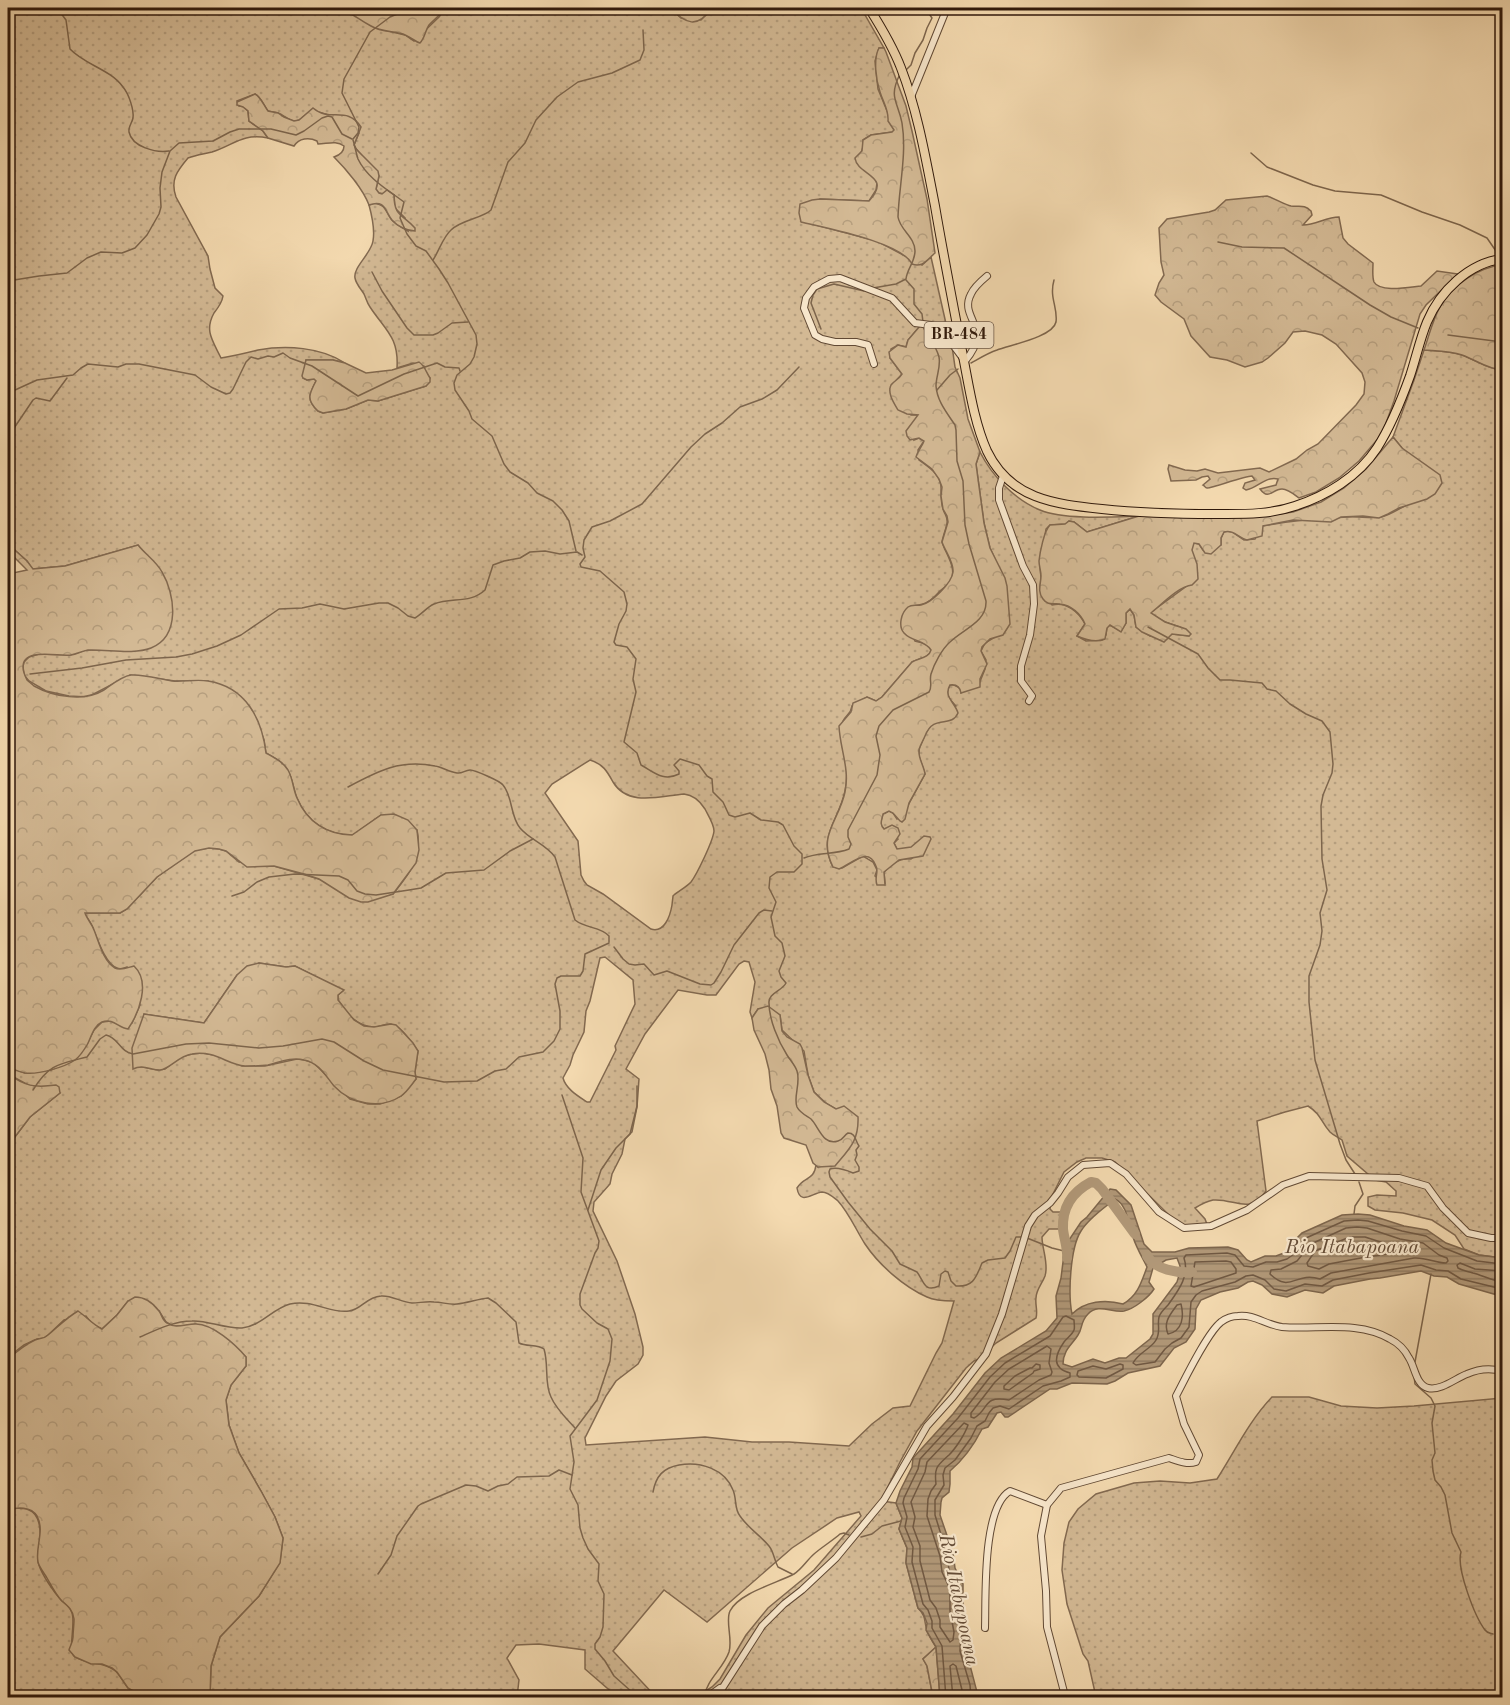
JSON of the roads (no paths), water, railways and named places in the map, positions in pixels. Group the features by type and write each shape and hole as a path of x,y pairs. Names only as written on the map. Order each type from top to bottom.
{"main road":[{"name":"BR-484","path":"869,8 898,60 910,97 926,160 982,439 996,468 1003,476 1032,496 1067,505 1140,512 1260,514 1294,507 1326,494 1366,462 1387,431 1396,413 1434,307 1454,284 1469,272 1485,263 1503,260"}],"street":[{"path":"910,97 947,8"},
{"path":"874,364 868,345 856,342 836,342 815,335 804,308 806,298 814,287 829,279 840,278 892,298 915,323 931,324 941,329 965,361 972,353 977,334 975,323 969,314 969,296 987,276"},
{"path":"1003,476 999,488 999,500 1023,566 1033,585 1034,603 1030,635 1021,666 1021,681 1032,696 1029,701"},
{"path":"716,1698 762,1626 836,1558 884,1500 927,1426 986,1354 1002,1314 1028,1226 1035,1215 1050,1203 1068,1177 1083,1165 1110,1163 1126,1174 1159,1212 1184,1228 1211,1226 1247,1210 1283,1185 1309,1176 1399,1178 1427,1186 1443,1208 1468,1233 1503,1238"},
{"path":"1059,1698 1064,1692 1047,1627 1041,1536 1047,1505 1061,1488 1169,1458 1192,1464 1196,1462 1199,1455 1184,1424 1176,1396 1211,1334 1221,1323 1229,1318 1251,1316 1279,1327 1365,1329 1403,1348 1420,1382 1430,1388 1442,1386 1468,1373 1483,1369 1503,1371"},
{"path":"985,1628 988,1539 998,1504 1004,1494 1010,1491 1047,1505"},
{"path":"706,1698 723,1686"}],"water":[{"name":"Rio Itabapoana","path":"1110,1189 1116,1190 1131,1205 1144,1244 1152,1252 1228,1247 1238,1250 1251,1262 1265,1256 1284,1253 1302,1233 1342,1215 1370,1215 1404,1226 1427,1230 1446,1243 1479,1255 1502,1258 1502,1295 1421,1271 1334,1286 1323,1293 1305,1290 1287,1297 1272,1294 1253,1281 1248,1282 1238,1288 1201,1300 1196,1309 1195,1329 1186,1342 1174,1348 1160,1366 1128,1373 1107,1384 1072,1383 1057,1389 1050,1389 1008,1417 1001,1412 997,1413 988,1427 982,1429 964,1457 950,1471 949,1492 941,1502 940,1515 953,1553 955,1568 963,1584 963,1610 967,1631 966,1650 977,1697 940,1697 936,1647 926,1630 927,1623 923,1613 918,1608 906,1563 907,1548 899,1529 902,1518 896,1503 912,1467 913,1458 953,1414 985,1373 1001,1358 1046,1331 1057,1318 1056,1296 1065,1246","holes":["1115,1199 1125,1210 1134,1241 1147,1267 1143,1278 1136,1293 1123,1304 1096,1302 1083,1306 1072,1314 1071,1272 1077,1239 1088,1222","1177,1258 1180,1266 1177,1282 1153,1314 1153,1334 1150,1339 1126,1358 1105,1363 1093,1359 1072,1367 1063,1364 1066,1351 1080,1332 1088,1314 1096,1309 1124,1311 1137,1305 1154,1289 1149,1282 1153,1268 1166,1260"]}],"waterway":[{"path":"57,8 66,20 70,49 118,81 125,90 133,111 129,130 131,137 145,148 169,151"},
{"path":"353,139 359,127 342,93 344,79 370,32 390,17 412,8"},
{"path":"907,69 911,65 932,18 925,8"},
{"path":"433,260 451,230 491,210 508,162 525,143 536,120 557,97 578,82 612,73 640,60 644,50 643,30"},
{"path":"873,288 896,284 906,279 915,255 913,242 898,217 903,135 894,94 900,74"},
{"path":"8,281 67,273 87,258 101,252 122,253 135,248 147,235 159,214 162,172 170,151 179,143 213,141 239,129 271,129 296,135 328,116 332,117 342,134 352,139"},
{"path":"353,140 362,166 378,183 404,202 400,218 407,234 416,246 426,251 439,269 476,335 477,344 474,357 470,364 457,375 454,383 455,390 472,419 492,436 510,472 528,483 537,493 553,501 562,510 569,521 576,551"},
{"path":"1251,153 1267,167 1313,185 1335,191 1381,195 1460,225 1487,238 1498,254"},
{"path":"1218,242 1242,247 1284,248 1370,305 1418,328"},
{"path":"372,272 382,291 414,335 433,335 452,323 468,322"},
{"path":"906,280 914,289 914,304 922,314 923,322"},
{"path":"971,363 994,351 1030,340 1053,327 1056,322 1052,292 1054,280"},
{"path":"821,329 811,303 817,289 834,284 864,291"},
{"path":"804,858 849,849 851,844 848,830 877,775 880,755 876,736 879,726 893,710 929,692 931,674 941,653 955,637 978,620 985,608 986,601 965,525 963,481 957,461 955,425 938,397 936,386 939,357 923,327"},
{"path":"1448,335 1502,342"},
{"path":"8,391 37,380 73,375 88,364 118,367 126,364 139,364 195,375 211,387 226,394 233,389 246,362 251,357 258,359 283,353 312,366 358,396 404,374 437,363 445,367 459,368 460,371"},
{"path":"799,367 777,390 762,399 740,407 705,434 642,504 610,521 592,527 584,540 585,557 580,564 581,567 600,571 624,592 627,604 614,642 616,645 627,647 636,659 633,679 636,692 624,742 637,753 641,765 663,777 679,774 674,765 680,759 699,765 712,779 713,792 723,802 729,815 735,817 750,813 761,820 778,822 783,825 794,846 802,854 802,864 794,872 777,872 770,877 769,888 776,902 771,917 775,936 782,943 785,956 779,971 786,983 769,1000 769,1009 777,1037 797,1071 796,1103 798,1109 811,1119 829,1141 840,1140 851,1133 859,1146 855,1160 859,1171 853,1173 836,1168 830,1169 829,1172 830,1177 848,1202 892,1251 900,1264 917,1272 925,1285 930,1288 939,1286 941,1274 945,1271 948,1272 951,1281 956,1286 971,1283 982,1263 1005,1258 1016,1237 1022,1237"},
{"path":"937,390 958,369"},
{"path":"8,437 33,400 36,398 50,401 67,378"},
{"path":"30,674 126,660 192,654 241,635 279,609 320,604 344,609 388,603 415,618 434,604 467,599 485,590 493,565 520,558 530,552 545,551 560,554 577,552 582,555"},
{"path":"1148,627 1198,654 1220,680 1262,683 1267,689 1276,691 1290,704 1322,721 1330,732 1332,773 1321,806 1322,859 1327,890 1320,913 1322,931 1320,945 1309,976 1309,1002 1315,1060 1340,1144 1355,1174"},
{"path":"348,787 379,771 411,764 435,766 457,773 473,770 497,781 506,790 520,828 555,857 575,920 605,933 609,936 609,942"},
{"path":"232,896 244,892 257,882 269,877 295,874 339,876 348,880 357,891 365,894 376,895 421,888 446,873 484,870 510,851 533,839"},
{"path":"614,947 629,964 644,964 654,975 667,971 700,984 711,985 721,972 734,945 759,913 764,910 772,911"},
{"path":"33,1090 44,1075 56,1066 87,1057 100,1039 106,1035 133,1054 186,1044 209,1043 259,1048 322,1039 334,1042 383,1070 444,1082 477,1081 495,1071 506,1069 519,1057 543,1052 554,1041 560,1029 560,1011 555,984 557,978 580,976 583,971 585,954 609,943"},
{"path":"588,1210 601,1170 616,1148 630,1134 637,1106 637,1086"},
{"path":"562,1095 583,1158 581,1192 599,1241 580,1294 580,1305 597,1323 608,1329 612,1339 610,1361 597,1400 570,1436 574,1462 570,1489 578,1505 583,1538 599,1564 598,1581 604,1594 603,1627 595,1649 614,1676 642,1698"},
{"name":"Rio Itabapoana","path":"1067,1258 1063,1229 1066,1207 1078,1190 1091,1182 1096,1183 1102,1189 1135,1234"},
{"path":"1354,1214 1355,1206 1363,1194 1359,1182"},
{"path":"1027,1238 1064,1251"},
{"name":"Rio Itabapoana","path":"1147,1256 1156,1265 1167,1270 1192,1272"},
{"path":"1415,1362 1431,1274"},
{"path":"140,1337 165,1326 185,1321 236,1328 249,1327 284,1306 298,1303 342,1311 353,1310 381,1296 412,1303 454,1304 488,1298 516,1322 519,1343 544,1349 549,1392 559,1410 575,1428"},
{"path":"1414,1376 1415,1384 1431,1398 1435,1406 1432,1423 1435,1453 1432,1460 1433,1471 1435,1480 1445,1495 1452,1533 1461,1552 1461,1569 1467,1592 1481,1624 1487,1632 1493,1634"},
{"path":"653,1492 661,1474 673,1466 695,1464 718,1472 733,1490 740,1516 769,1546 778,1567 792,1574"},
{"path":"378,1574 391,1555 397,1536 421,1504 466,1485 488,1491 508,1484 517,1477 549,1476 559,1470 572,1475"},
{"path":"861,1537 872,1534 882,1526 901,1521"},
{"path":"704,1697 708,1685 729,1652 729,1615 735,1605 750,1594 800,1570 814,1554 840,1534 849,1535"}]}
